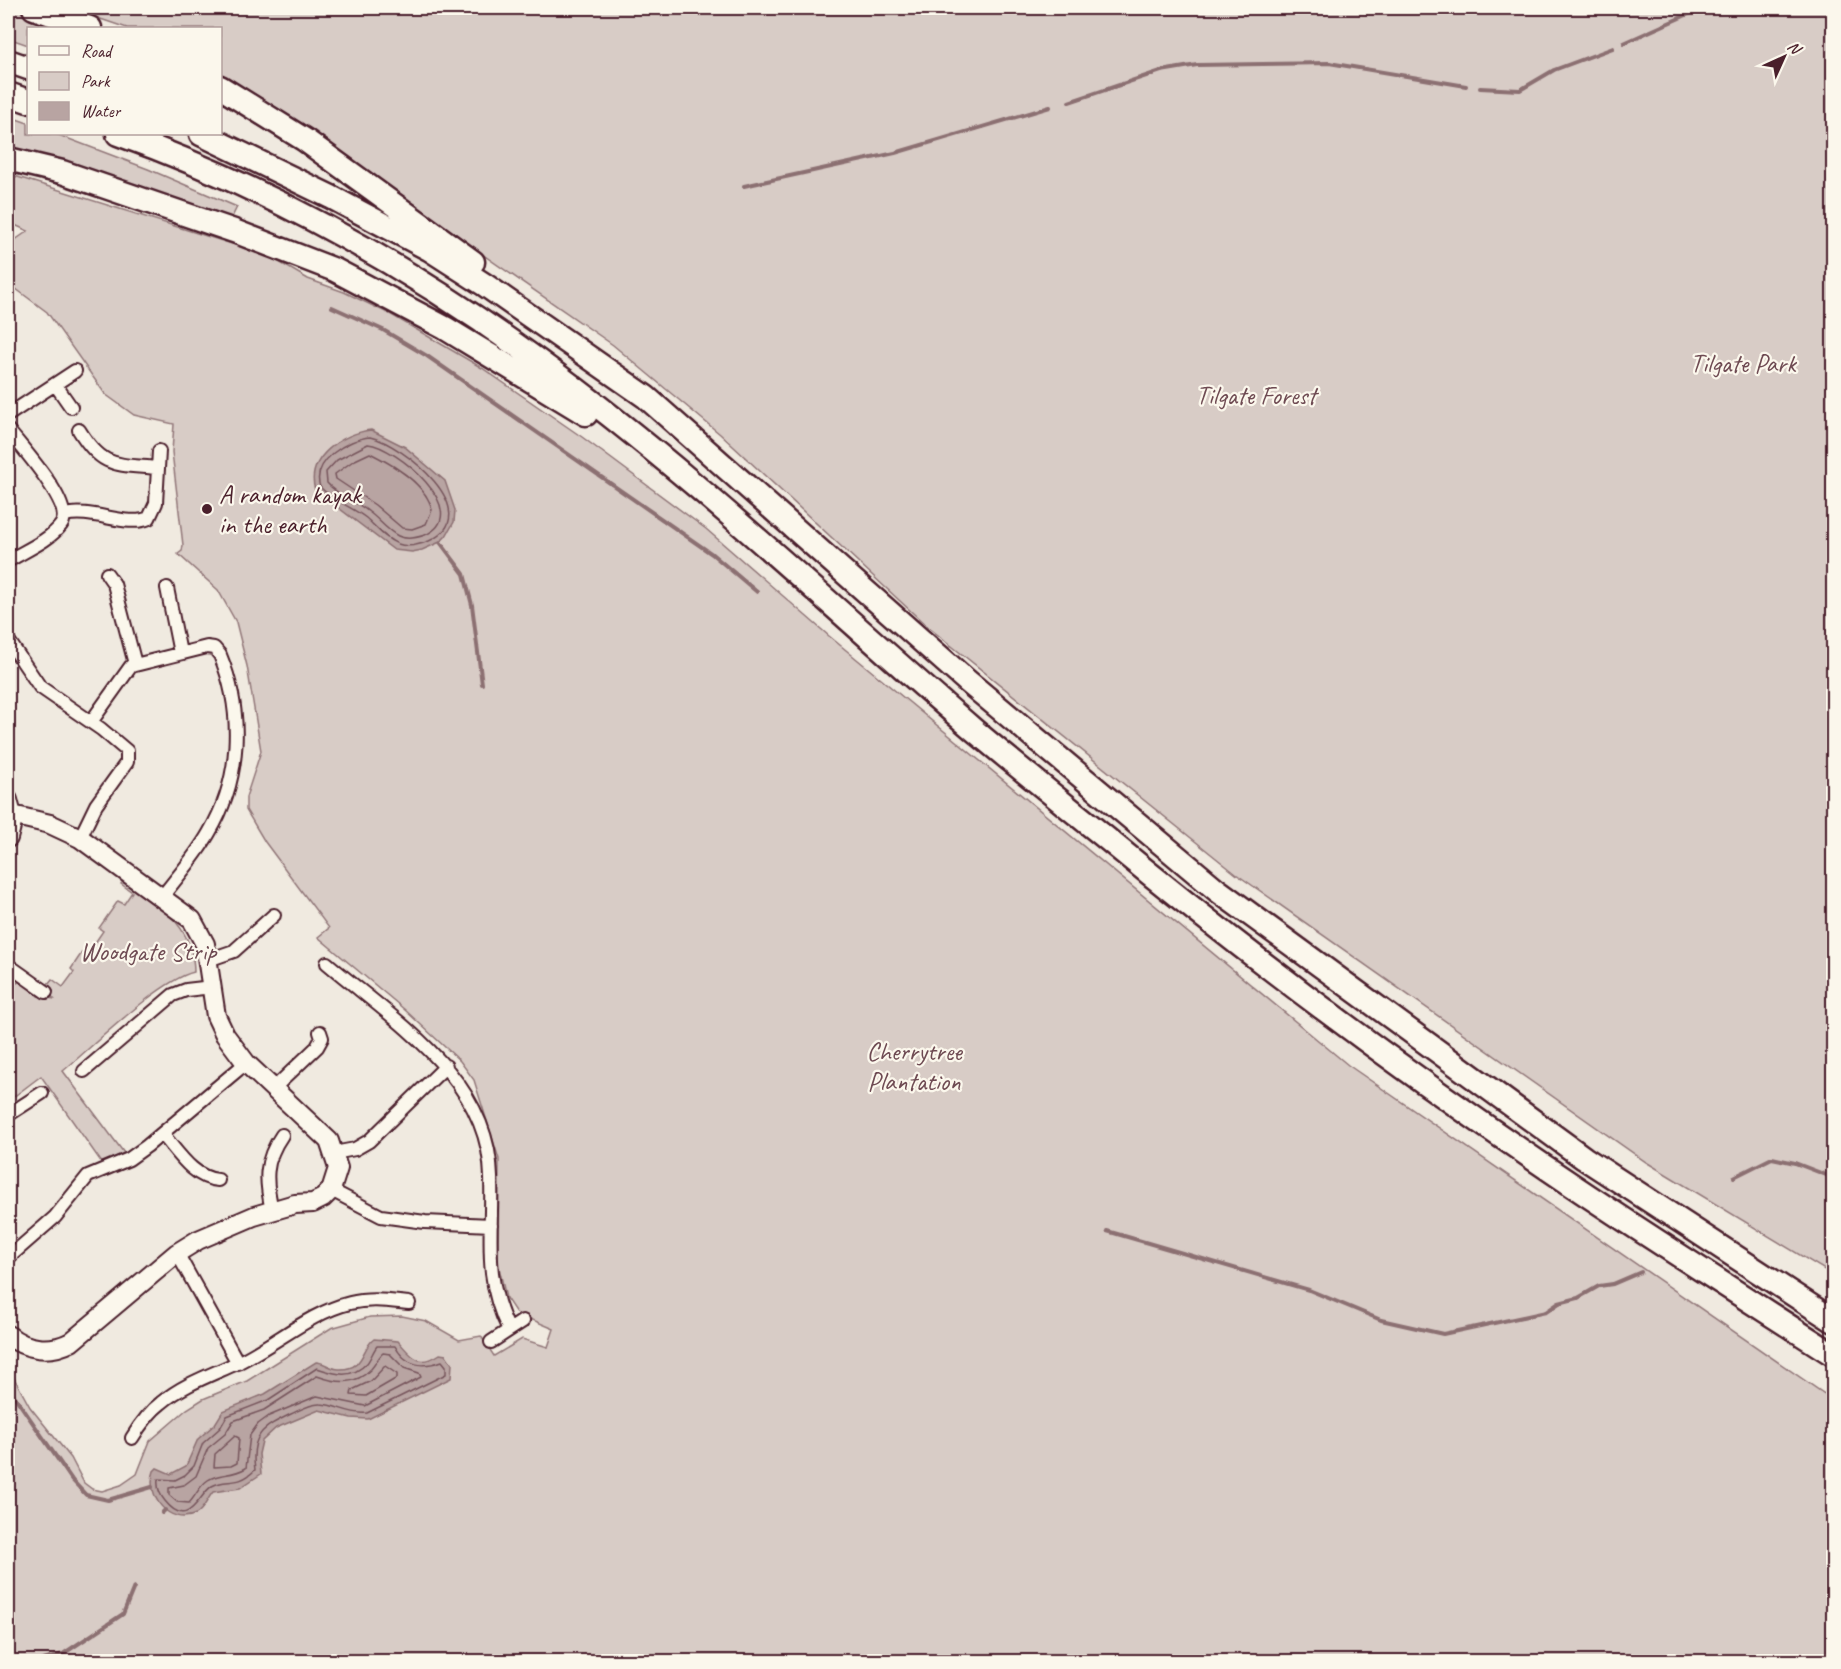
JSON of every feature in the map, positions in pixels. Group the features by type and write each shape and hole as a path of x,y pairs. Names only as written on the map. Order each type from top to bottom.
{"highway":[{"path":"34,8 87,27"},
{"path":"8,61 27,68"},
{"path":"222,88 279,122 372,186 646,397 967,681 1217,890 1584,1158 1833,1321"},
{"path":"8,94 27,101"},
{"path":"121,135 167,151 248,188 357,244 530,355 700,490 973,729 1127,855 1335,1016 1572,1185 1833,1355"},
{"path":"203,135 341,202 429,249 485,285 646,397"},
{"path":"8,159 62,172 234,231 354,279 514,369 700,490"}],"street":[{"path":"8,415 75,371"},
{"path":"55,384 70,408"},
{"path":"8,430 58,496 65,515 63,523 54,532 8,561"},
{"path":"79,430 90,447 107,461 158,468"},
{"path":"65,515 86,513 138,520 149,518 156,503 159,451"},
{"path":"107,574 114,584 135,664"},
{"path":"167,588 180,653"},
{"path":"8,640 36,683 121,744 128,757 96,805 80,838"},
{"path":"91,722 120,679 135,664 211,647 219,652 234,705 237,743 230,780 213,826 162,897"},
{"path":"8,838 10,807 80,838 162,897 196,925 205,944 220,1025 246,1063 329,1141 338,1168 331,1190 313,1203 272,1210 217,1230 180,1251 82,1334 64,1345 35,1348 19,1343 8,1335"},
{"path":"208,960 234,951 273,915"},
{"path":"327,963 446,1066 472,1104 488,1147 491,1175 492,1283 509,1330"},
{"path":"8,964 46,992"},
{"path":"84,1071 173,995 212,987"},
{"path":"272,1089 317,1047 322,1038 320,1032"},
{"path":"8,1258 55,1217 88,1176 129,1159 246,1063"},
{"path":"334,1153 355,1149 369,1141 446,1066"},
{"path":"8,1115 42,1093"},
{"path":"162,1134 197,1174 218,1180"},
{"path":"272,1210 266,1171 270,1154 282,1135"},
{"path":"331,1190 381,1216 425,1222 490,1224"},
{"path":"180,1251 237,1363"},
{"path":"132,1438 150,1413 167,1398 211,1372 237,1363 341,1306 365,1300 409,1303"},
{"path":"491,1342 523,1321"}],"green space":[{"path":"8,8 16,8 69,27 27,27 27,45 8,38"},
{"name":"Tilgate Forest","path":"68,8 1833,8 1833,1275 1646,1162 1236,874 928,627 720,434 613,345 222,74 222,27 124,27"},
{"path":"8,116 27,123 27,135 59,135 148,169 237,207 231,219 79,167 8,148"},
{"name":"Cherrytree Plantation","path":"8,174 267,255 308,279 344,292 390,314 482,368 582,437 706,529 829,636 1348,1065 1833,1400 1833,1661 8,1661 8,1367 30,1407 71,1458 84,1483 92,1489 102,1491 121,1485 137,1474 150,1441 187,1409 203,1399 247,1381 331,1328 370,1317 402,1316 426,1321 459,1340 481,1336 494,1356 522,1339 548,1347 554,1329 516,1313 506,1298 498,1263 499,1159 474,1080 460,1061 405,1010 318,937 329,928 265,842 246,810 246,797 261,751 247,666 236,622 218,590 178,554 182,551 183,545 172,452 174,424 134,415 105,394 47,312 16,289 8,298 8,245 28,231 8,222"},
{"name":"Woodgate Strip","path":"124,881 162,908 181,929 188,941 194,972 163,987 63,1071 124,1153 102,1163 41,1076 8,1101 8,1027 11,1025 8,1011 13,1007 10,1001 14,998 8,987 23,980 38,996 54,999 49,993 52,988 48,984 52,979 63,987 74,972 71,969 85,948 90,950 103,931 99,928 118,901 124,904 132,892 121,884"}],"water":[{"path":"371,430 405,447 445,481 455,510 454,522 440,542 412,552 394,550 315,490 313,478 316,468 329,449 349,436"},
{"path":"374,1339 398,1341 411,1355 420,1360 440,1354 446,1355 452,1364 451,1378 368,1419 351,1418 319,1410 276,1428 262,1441 259,1454 261,1474 240,1488 213,1492 196,1514 186,1517 177,1516 168,1512 156,1499 152,1480 154,1471 157,1468 171,1474 186,1466 198,1439 215,1424 223,1411 265,1394 316,1362 336,1369 354,1366"}],"waterway":[{"path":"1624,43 1702,8"},
{"path":"1480,88 1520,90 1554,70 1613,48"},
{"path":"1069,102 1161,71 1197,65 1329,63 1466,86"},
{"path":"744,186 895,153 1050,107"},
{"path":"332,307 383,330 427,356 712,554 757,592"},
{"path":"440,542 464,574 472,605 482,684"},
{"path":"1734,1177 1772,1158 1795,1163 1834,1178"},
{"path":"1107,1231 1309,1290 1381,1320 1443,1334 1546,1312 1559,1303 1578,1298 1599,1286 1613,1284 1641,1272"},
{"path":"13,1394 72,1480 86,1495 108,1500 152,1487"},
{"path":"162,1513 165,1510"},
{"path":"37,1662 63,1654 123,1614 134,1587"}],"place":[{"name":"A random kayak in the earth","path":"207,509"}],"park label":[{"name":"Tilgate Park","path":"1743,363"}]}
